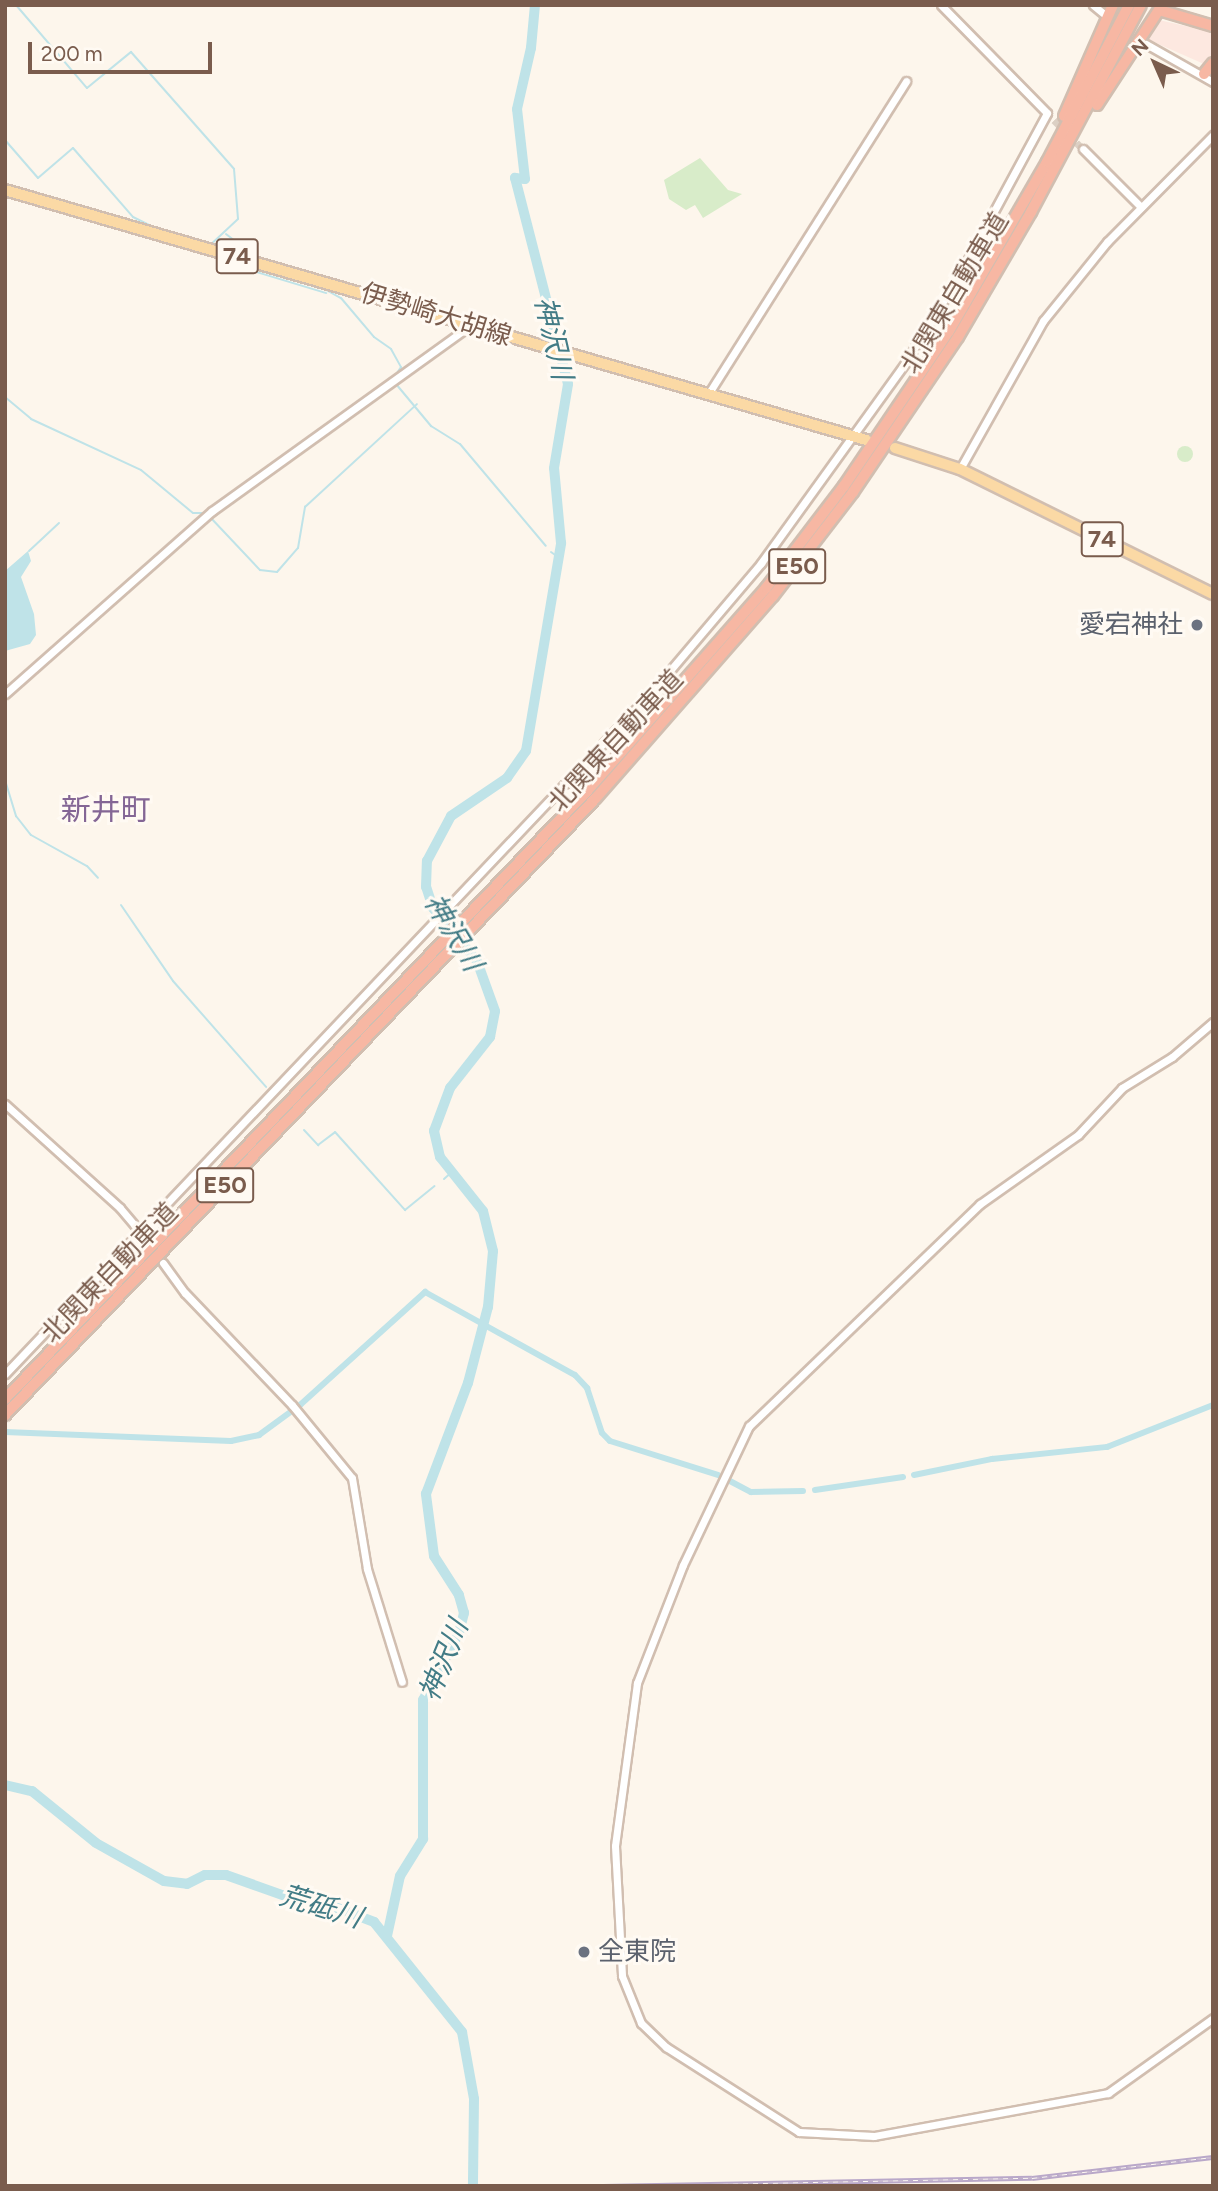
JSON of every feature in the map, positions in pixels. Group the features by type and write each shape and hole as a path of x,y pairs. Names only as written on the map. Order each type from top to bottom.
{"highway":[{"path":"1015,220 1113,5"},
{"name":"北関東自動車道","path":"474,918 668,704 792,556 908,393 1015,220 1129,5"},
{"name":"北関東自動車道","path":"5,1399 675,711 818,538 958,337 1057,166 1141,5"},
{"path":"1057,166 1154,13 1166,10 1213,24"},
{"path":"1196,15 1213,24"},
{"name":"北関東自動車道","path":"5,1415 441,952"}],"main road":[{"name":"伊勢崎大胡線","path":"5,190 866,440"},
{"name":"74","path":"895,448 960,469 1213,594"}],"street":[{"path":"941,5 1054,120"},
{"path":"1093,5 1103,13"},
{"path":"1146,44 1211,71"},
{"path":"709,393 906,81"},
{"path":"5,1374 444,910 595,756 706,629 853,436 960,274 1047,113"},
{"path":"960,469 1043,321 1141,207 1213,135"},
{"path":"1083,149 1141,207"},
{"path":"5,694 195,525 469,326"},
{"path":"1213,1022 1172,1057 1122,1088 1078,1135 980,1204 749,1426 683,1565 637,1683 615,1846 622,1976 641,2022 666,2047 799,2132 874,2136 1110,2092 1213,2018"},
{"path":"5,1104 120,1208 147,1240"},
{"path":"163,1263 186,1293 292,1405 352,1478 367,1569 402,1682"}],"shaded area":[{"path":"1202,16 1213,19 1213,73 1204,64 1147,39 1148,31 1159,20 1190,27"}],"green space":[{"path":"700,158 728,190 742,194 703,218 695,205 686,210 669,199 664,180"},
{"path":"1182,446 1188,446 1193,454 1191,460 1182,462 1177,457 1177,451"}],"water":[{"path":"28,551 31,561 21,577 34,614 36,635 30,644 5,651 5,571"}],"waterway":[{"path":"16,5 87,88 131,52 234,169 238,219 210,245"},
{"name":"神沢川","path":"387,1936 400,1876 423,1839 423,1700 459,1633 464,1613 459,1595 434,1556 426,1494 468,1383 488,1307 493,1251 483,1211 440,1157 434,1131 450,1088 490,1037 495,1011 477,961 433,908 426,887 427,861 451,816 507,778 526,751 561,543 554,468 568,384 515,178 525,179 517,109 531,48 535,5"},
{"path":"5,140 38,178 73,148 133,217 158,229"},
{"path":"226,234 240,245 241,253 304,273"},
{"path":"220,261 326,293"},
{"path":"319,286 341,298 374,337 391,349 401,367 393,379"},
{"path":"396,384 431,426 460,444 546,546"},
{"path":"5,397 31,419 141,470 193,513 206,513"},
{"path":"210,517 260,570 277,572 298,548 305,507 417,404"},
{"path":"29,551 59,523"},
{"path":"551,552 558,557"},
{"path":"5,780 16,816 31,835 87,866 98,878"},
{"path":"121,905 173,981 266,1087"},
{"path":"304,1130 318,1145 335,1132 405,1210 435,1186"},
{"path":"444,1179 453,1171"},
{"path":"5,1432 231,1441 259,1435 300,1405 425,1292 575,1375 587,1388 602,1433 610,1441 718,1475"},
{"path":"914,1475 992,1459 1107,1447 1213,1405"},
{"path":"815,1490 903,1477"},
{"path":"728,1480 751,1492 803,1491"},
{"name":"荒砥川","path":"5,1785 32,1791 96,1843 164,1881 187,1884 205,1875 226,1875 285,1896 306,1896 374,1922 462,2032 474,2099 473,2186"}],"tunnel":[{"path":"1054,120 1083,149"}],"railway":[{"path":"603,2186 1032,2178 1213,2157"}],"place":[{"name":"愛宕神社","path":"1197,625"},
{"name":"全東院","path":"584,1952"}],"district":[{"name":"新井町","path":"106,810"}]}
